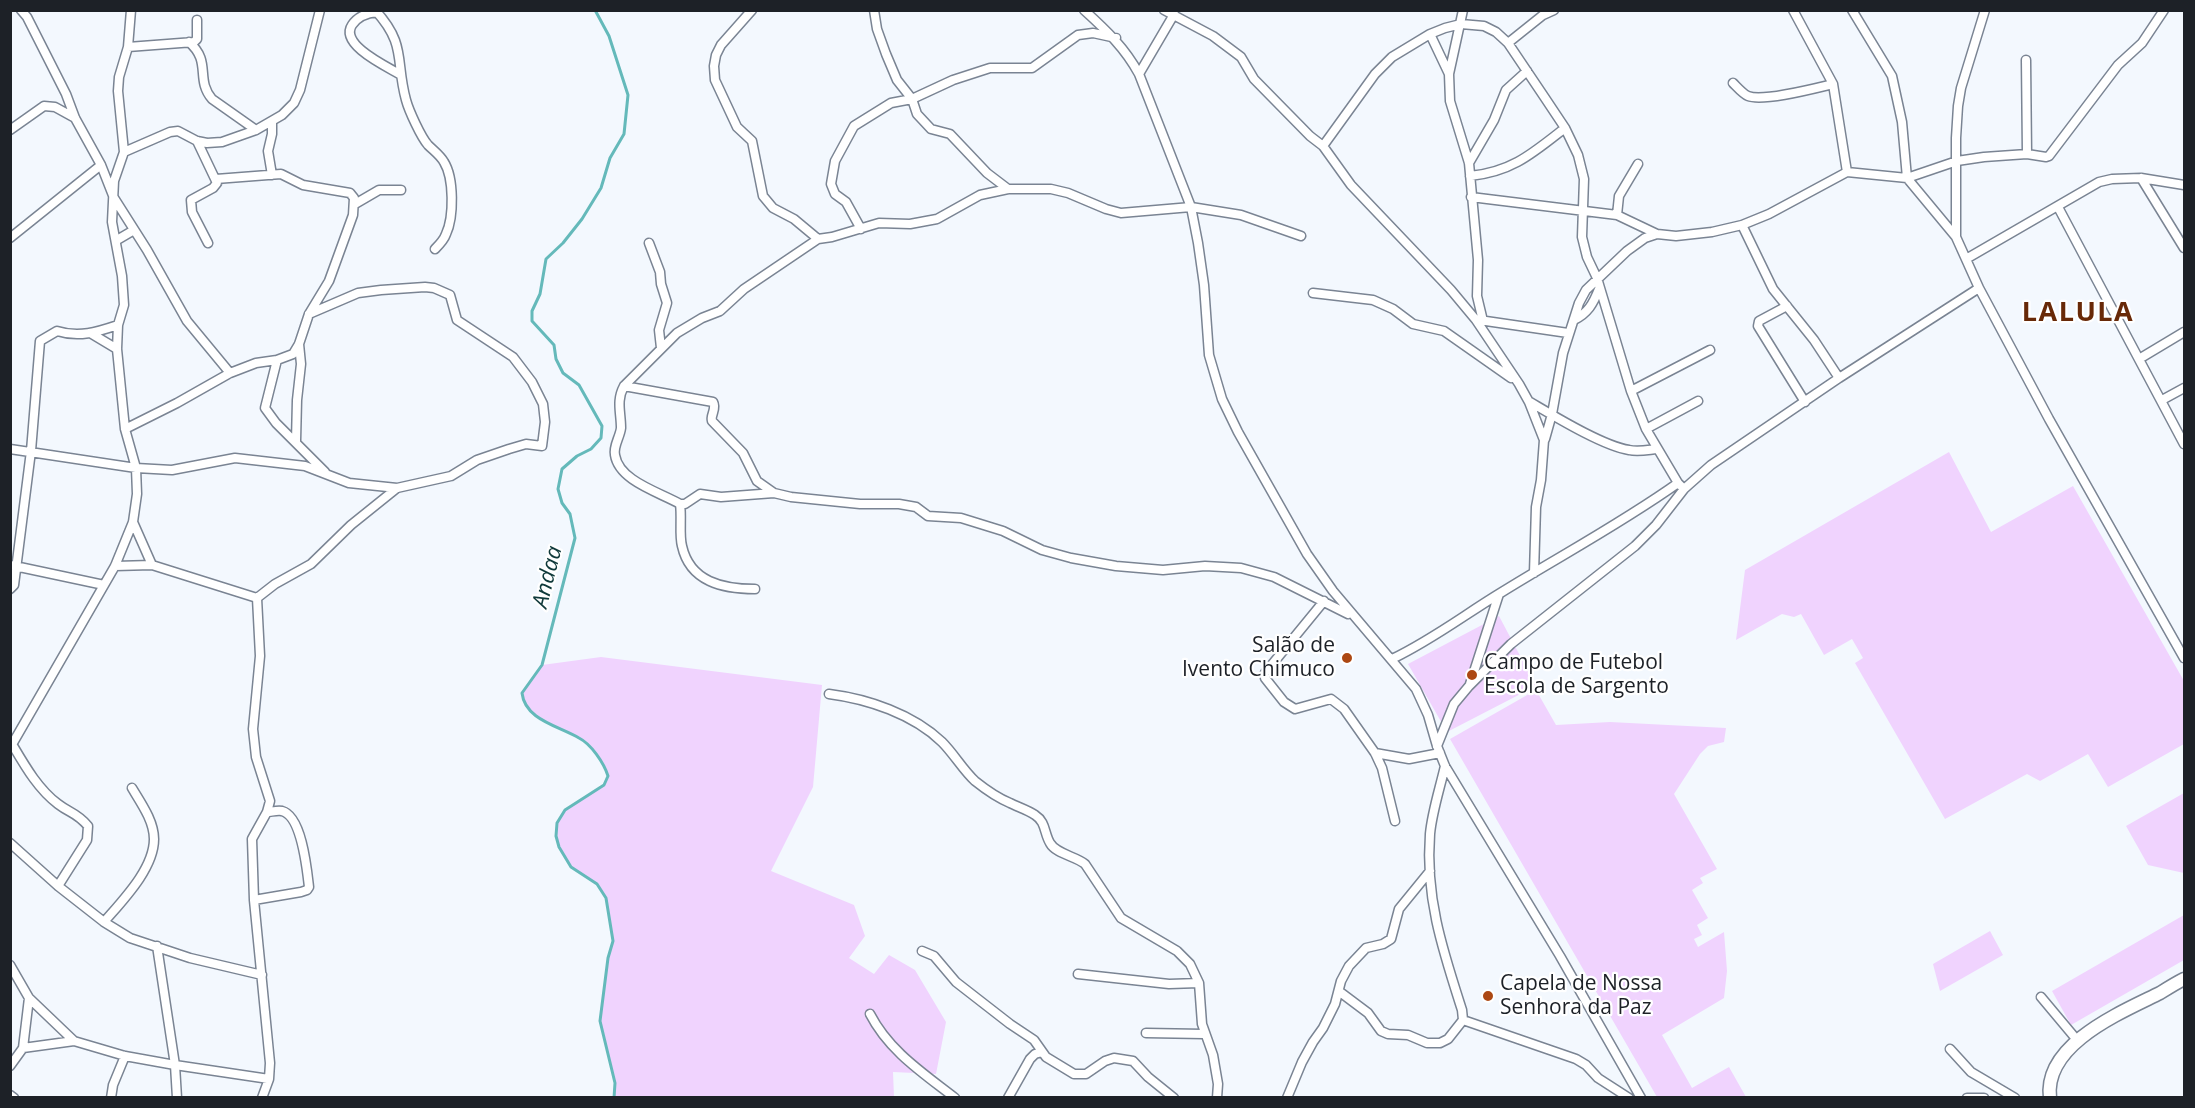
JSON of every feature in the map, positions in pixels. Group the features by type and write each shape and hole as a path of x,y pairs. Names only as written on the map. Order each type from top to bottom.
{"main road":[{"path":"2050,1098 2049,1089 2063,1054 2078,1040 2111,1017 2184,979"}],"street":[{"path":"21,10 27,17 66,94 75,118 101,165 114,198 187,321 230,373"},
{"path":"58,886 87,840 88,826 78,815 58,805 41,789 11,746 115,566 134,522 137,495 136,468 125,429 117,349 118,325 124,305 117,240 112,222 114,181 123,152 119,77 128,47 131,10"},
{"path":"123,152 175,130 197,141 222,142 272,122 294,103 300,90 320,10"},
{"path":"752,10 721,45 714,66 715,80 737,127 752,141 763,196 773,208 794,219 818,239"},
{"path":"874,10 877,28 886,54 897,80 912,99 917,114 931,129 946,131 950,134 987,173 1008,189"},
{"path":"1084,10 1116,38 1131,58 1191,207 1204,285 1209,355 1222,399 1238,432 1307,554 1354,616 1416,689 1428,715 1445,766 1560,956 1641,1098"},
{"path":"1164,10 1213,36 1241,57 1254,78 1310,136 1323,146 1351,185 1430,266 1479,321 1529,402 1544,440"},
{"path":"1463,10 1449,74 1450,101 1452,115 1469,163 1478,260 1479,321"},
{"path":"1508,43 1554,10"},
{"path":"1793,10 1833,84 1847,172"},
{"path":"1852,10 1892,76 1902,122 1907,178 1956,237 1979,288 2049,419 2184,658"},
{"path":"1956,237 1956,138 1961,88 1985,10"},
{"path":"1471,197 1617,215 1657,234 1676,236 1712,232 1742,225 1769,214 1847,172 1907,178 1957,161 2027,154 2046,157 2118,65 2142,43 2164,10"},
{"path":"402,75 360,50 349,32 359,18 376,11 396,39 402,75 406,100 428,145 445,164 449,173 452,200 448,229 446,236 435,249"},
{"path":"1139,74 1174,14"},
{"path":"128,47 189,42 197,39 197,20"},
{"path":"1323,146 1375,74 1392,57 1430,34 1461,24 1484,26 1496,32 1508,43 1564,128 1578,155 1584,179 1582,237 1587,257 1597,278 1631,392 1646,429 1681,486"},
{"path":"861,229 846,202 836,194 832,187 835,161 854,126 891,103 912,99 953,80 990,68 1032,68 1078,35 1093,33 1116,38"},
{"path":"1430,34 1449,74"},
{"path":"189,42 197,49 202,59 206,92 212,99 256,130"},
{"path":"2026,60 2027,154"},
{"path":"1469,163 1494,120 1506,90 1527,71"},
{"path":"1733,84 1748,96 1759,97 1777,96 1833,84"},
{"path":"55,107 66,94"},
{"path":"10,130 44,106 55,107 75,118"},
{"path":"272,122 273,134 267,151 272,175"},
{"path":"1470,176 1492,174 1522,160 1564,128"},
{"path":"197,141 216,179 215,186 195,196 190,205 207,243"},
{"path":"10,238 101,165"},
{"path":"1617,215 1619,196 1638,165"},
{"path":"125,429 230,373 256,363 277,360 293,354 299,344 309,314 329,281 353,215 355,204 350,193 303,185 281,174 216,179"},
{"path":"1966,259 2098,182 2141,178 2184,185"},
{"path":"2141,178 2184,248"},
{"path":"1301,236 1241,215 1191,207 1121,213 1051,189 1008,189 981,195 937,219 910,224 879,223 818,239 744,290 720,311 689,325 661,348 624,386 619,397 620,432 615,455 619,466 635,482 680,504 685,504 700,494 721,497 774,493 791,497 860,504 899,504 916,507 928,516 961,518 1003,531 1042,550 1071,558 1163,570 1205,566 1241,568 1274,577 1354,616"},
{"path":"355,204 379,190 401,190"},
{"path":"2058,207 2184,444"},
{"path":"1742,225 1773,290 1814,340 1839,378"},
{"path":"117,240 134,230"},
{"path":"1534,573 1536,507 1544,440 1552,414 1568,333 1586,290 1627,251 1646,238 1657,234"},
{"path":"649,243 660,272 667,303 659,330 661,348"},
{"path":"10,449 136,468 172,470 235,458 305,466 349,483 397,488 451,476 477,460 509,448 526,444 542,446 545,422 543,404 532,382 513,357 462,324 455,316 454,302 450,295 442,290 425,287 358,293 309,314"},
{"path":"1392,659 1422,645 1499,593 1681,486 1839,378 1979,288"},
{"path":"1574,320 1588,311 1599,289"},
{"path":"1313,293 1367,298 1393,309 1413,324 1444,331 1519,384"},
{"path":"1787,306 1759,321 1758,326 1804,402"},
{"path":"1479,321 1568,333"},
{"path":"10,589 14,585 14,566 31,451 40,341 57,331 70,335 92,334 118,325"},
{"path":"92,334 117,349"},
{"path":"2139,359 2183,336"},
{"path":"296,441 301,364 299,344"},
{"path":"1631,392 1710,350"},
{"path":"277,360 266,408 276,423 327,474"},
{"path":"624,386 713,402 715,408 711,418 712,422 743,453 757,481 774,493"},
{"path":"2162,400 2184,388"},
{"path":"1646,429 1698,401"},
{"path":"1529,402 1609,444 1641,452 1657,449"},
{"path":"1438,750 1454,704 1469,686 1519,638 1635,546 1656,525 1681,486"},
{"path":"257,598 275,584 311,564 351,525 397,488"},
{"path":"680,504 682,546 689,566 714,584 735,589 754,589"},
{"path":"134,522 152,565"},
{"path":"115,566 152,565 257,598"},
{"path":"14,566 104,585"},
{"path":"1469,686 1499,593"},
{"path":"257,598 260,656 253,729 256,757 270,795 267,812 252,839 254,900 270,1063 269,1079 262,1098"},
{"path":"1324,601 1265,674 1265,678 1284,702 1295,709 1324,699 1336,701 1344,709 1375,753 1382,768 1395,821"},
{"path":"829,694 855,697 887,709 915,722 942,741 974,780 1007,802 1041,819 1054,848 1078,858 1084,864 1121,918 1177,951 1190,964 1199,983 1202,1024 1218,1084 1217,1098"},
{"path":"1375,753 1409,759 1438,750"},
{"path":"1340,992 1368,1013 1381,1031 1388,1034 1408,1035 1427,1043 1440,1043 1448,1039 1463,1020 1462,1010 1437,932 1430,892 1430,832 1445,766"},
{"path":"104,922 134,887 149,861 154,839 148,815 132,788"},
{"path":"254,900 301,892 309,887 305,856 293,822 288,814 282,811 267,812"},
{"path":"10,843 58,886 104,922 130,938 190,958 262,975"},
{"path":"1287,1098 1302,1062 1323,1028 1340,992 1341,981 1349,966 1361,952 1391,939 1399,909 1430,871"},
{"path":"157,946 176,1065 177,1098"},
{"path":"922,951 938,959 956,982 1034,1040 1046,1057 1079,1075 1086,1074 1105,1061 1114,1058 1133,1061 1174,1098"},
{"path":"10,965 29,998 74,1041"},
{"path":"1078,974 1169,984 1199,983"},
{"path":"2041,997 2078,1040"},
{"path":"10,1066 23,1048 29,998"},
{"path":"870,1014 891,1046 955,1098"},
{"path":"1463,1020 1576,1059 1586,1065 1598,1078 1629,1098"},
{"path":"1146,1033 1204,1034"},
{"path":"23,1048 74,1041 125,1056 269,1079"},
{"path":"1950,1049 1971,1072 2015,1098"},
{"path":"1008,1098 1030,1059 1042,1052"},
{"path":"111,1098 113,1085 125,1056"},
{"path":"1967,1098 1984,1098"}],"shaded area":[{"path":"1949,452 1991,532 2073,486 2184,681 2184,744 2108,787 2088,754 2040,781 2027,774 1945,819 1855,663 1863,658 1852,639 1824,655 1801,614 1794,617 1782,614 1736,640 1745,570"},
{"name":"Campo de Futebol Escola de Sargento","path":"1499,616 1536,686 1447,732 1408,664"},
{"path":"601,657 822,685 813,787 771,871 854,905 865,936 849,958 874,974 889,955 915,970 946,1022 936,1074 893,1072 894,1097 614,1097 615,1083 600,1024 608,958 613,941 606,898 597,884 571,867 559,847 556,836 557,823 565,810 604,785 608,775 588,745 536,716 524,702 522,693 542,665"},
{"path":"1536,690 1556,725 1610,722 1726,728 1724,742 1708,746 1700,754 1674,794 1717,869 1700,878 1703,883 1692,890 1708,918 1697,925 1702,935 1694,939 1698,947 1724,932 1727,971 1724,998 1662,1035 1692,1088 1729,1067 1746,1097 1657,1097 1450,739"},
{"path":"2184,793 2184,873 2148,865 2126,826"},
{"path":"2184,915 2184,960 2071,1025 2052,991"},
{"path":"1990,931 2003,955 1940,991 1933,964"}],"waterway":[{"name":"Andaa","path":"595,10 609,36 628,95 624,134 610,158 601,188 582,219 563,243 546,259 540,294 532,311 532,321 554,345 556,359 563,373 579,385 602,426 601,438 591,449 577,456 562,469 558,489 562,503 570,514 575,538 542,665 522,693 524,702 536,716 588,745 600,760 608,776 604,785 565,810 557,823 556,836 559,847 571,867 597,884 606,898 613,941 608,958 600,1021 615,1083 614,1098"}],"place":[{"name":"Salão de Ivento Chimuco","path":"1347,658"},
{"name":"Campo de Futebol Escola de Sargento","path":"1472,675"},
{"name":"Capela de Nossa Senhora da Paz","path":"1488,996"}],"district":[{"name":"LALULA","path":"2078,313"}]}
